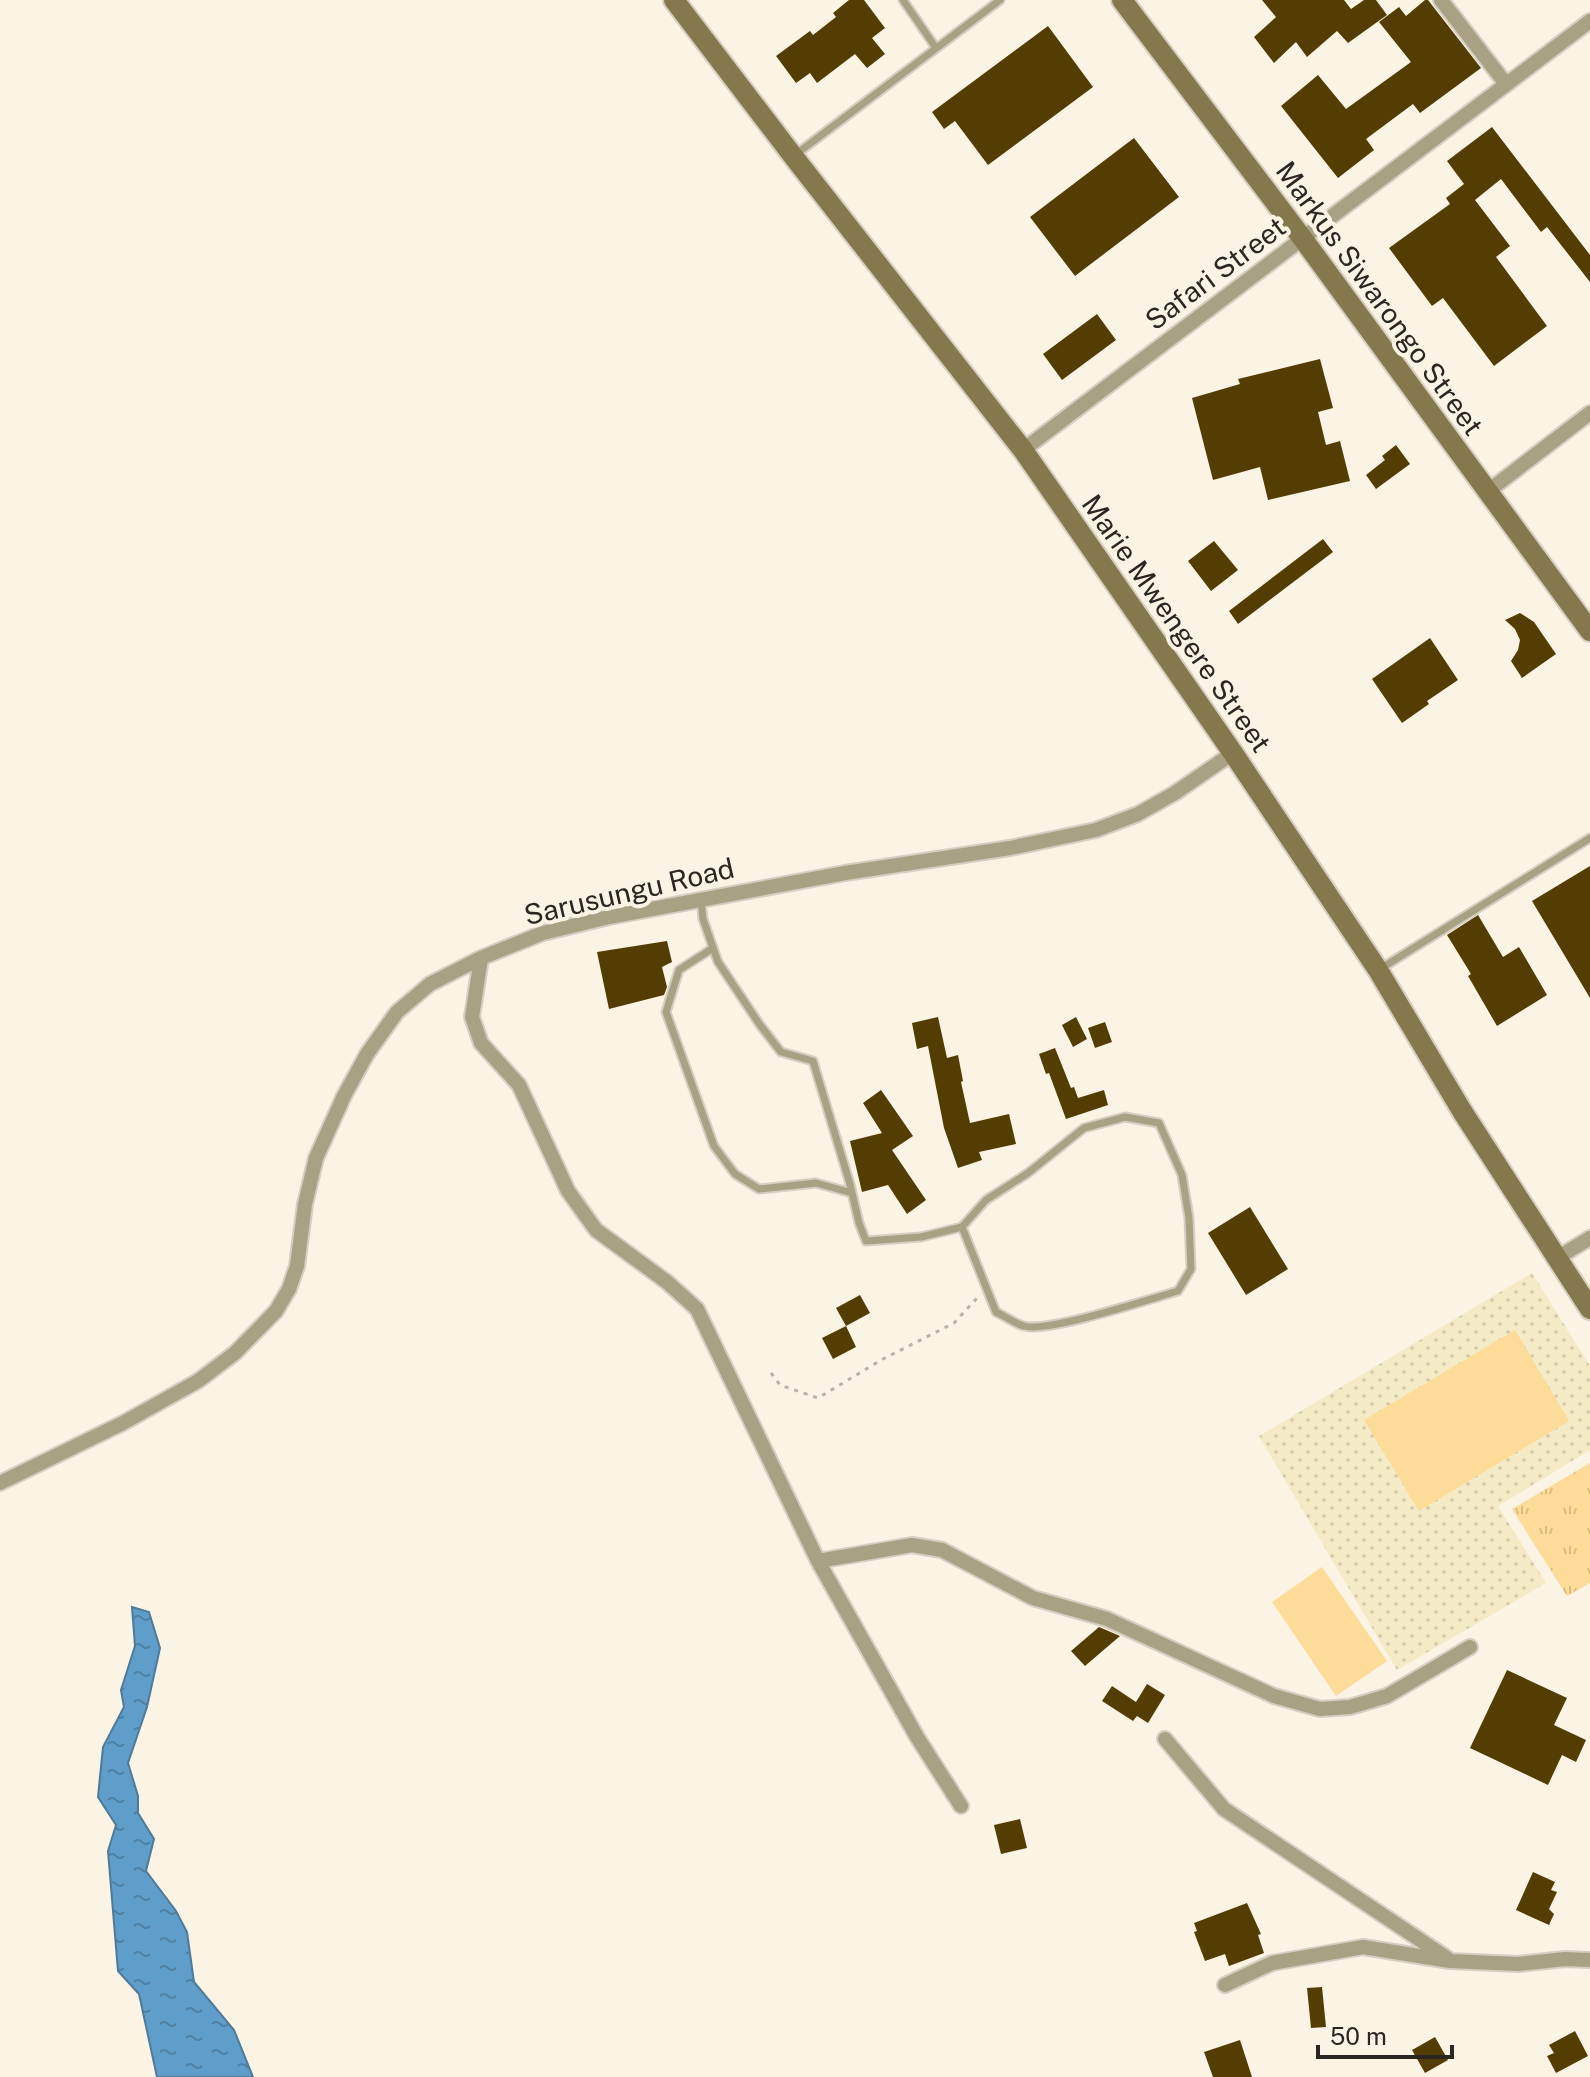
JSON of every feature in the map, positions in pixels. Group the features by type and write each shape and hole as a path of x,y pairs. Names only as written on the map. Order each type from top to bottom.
{"main road":[{"name":"Marie Mwengere Street","path":"674,0 1023,450 1233,753 1378,970 1462,1111 1590,1309"},
{"name":"Markus Siwarongo Street","path":"1122,0 1303,239 1590,631"}],"street":[{"path":"1441,0 1506,84"},
{"name":"Safari Street","path":"1023,450 1590,21"},
{"path":"1487,492 1590,413"},
{"name":"Sarusungu Road","path":"0,1483 123,1423 198,1381 235,1353 276,1311 289,1289 297,1266 305,1204 316,1158 344,1096 367,1054 397,1012 430,984 481,958 543,933 701,899 1010,848 1096,830 1138,814 1233,753"},
{"path":"481,958 472,1017 481,1043 519,1085 568,1191 596,1230 667,1282 697,1309 818,1561 917,1737 961,1806"},
{"path":"1557,1258 1590,1238"},
{"path":"818,1561 912,1545 942,1550 1033,1598 1107,1619 1274,1696 1320,1709 1350,1707 1387,1696 1470,1647"},
{"path":"1165,1739 1224,1809 1450,1961"},
{"path":"1225,1985 1272,1963 1363,1947 1450,1961 1518,1964 1590,1960"}],"lane":[{"path":"903,0 936,48"},
{"path":"793,156 1000,0"},
{"path":"1378,970 1590,838"},
{"path":"701,899 703,919 718,962 760,1025 781,1052 813,1061 866,1241 921,1237 962,1227 986,1200 1028,1173 1084,1128 1125,1117 1159,1123 1182,1175 1189,1218 1191,1269 1178,1291 1055,1325 1026,1327 996,1312 962,1227"},
{"path":"713,948 679,970 666,1012 714,1146 735,1174 759,1189 816,1183 852,1193"}],"path":[{"path":"771,1373 780,1385 818,1398 883,1359 954,1323 986,1289"}],"green space":[{"path":"1515,1330 1569,1421 1419,1511 1364,1420"},
{"path":"1590,1463 1590,1583 1567,1596 1512,1509"},
{"path":"1322,1567 1387,1661 1336,1696 1272,1602"}],"sand":[{"path":"1532,1273 1590,1366 1590,1450 1498,1506 1546,1583 1397,1670 1259,1436"}],"water":[{"path":"132,1607 149,1612 160,1648 147,1707 128,1763 138,1796 138,1813 154,1839 146,1871 176,1911 187,1932 194,1982 234,2030 253,2077 157,2077 139,1994 118,1971 108,1851 116,1825 98,1797 103,1747 124,1707 121,1690 135,1646"}],"building":[{"path":"849,0 864,0 885,28 872,38 885,54 867,68 855,54 817,83 810,73 796,83 776,56 810,31 813,35 836,17 833,13"},
{"path":"1262,0 1344,0 1351,9 1364,0 1376,0 1387,15 1348,43 1337,31 1307,57 1296,42 1274,63 1254,37 1276,17"},
{"path":"1425,0 1481,68 1420,113 1413,104 1366,139 1374,150 1338,178 1281,106 1318,75 1346,109 1411,62 1379,22 1399,7 1406,16"},
{"path":"1048,26 1093,87 988,165 955,121 944,129 932,112"},
{"path":"1492,127 1590,255 1590,282 1547,227 1541,232 1501,179 1475,200 1510,246 1496,257 1547,326 1494,366 1443,298 1432,306 1389,248 1450,204 1446,198 1464,184 1447,161"},
{"path":"1134,138 1179,197 1075,276 1030,217"},
{"path":"1097,314 1116,340 1062,380 1043,354"},
{"path":"1320,359 1333,408 1318,412 1326,445 1340,441 1350,481 1268,500 1260,467 1213,480 1192,398 1240,384 1238,379"},
{"path":"1396,445 1410,464 1376,489 1366,475 1385,460 1382,456"},
{"path":"1323,539 1333,552 1238,624 1229,611"},
{"path":"1214,541 1238,570 1211,591 1188,561"},
{"path":"1520,613 1534,622 1556,654 1522,678 1511,661 1520,640 1515,629 1505,620"},
{"path":"1430,638 1458,680 1402,723 1372,679"},
{"path":"1590,866 1590,998 1532,901"},
{"path":"1478,915 1503,957 1519,947 1547,995 1497,1026 1447,935"},
{"path":"667,941 672,962 662,967 667,987 664,995 609,1009 597,952"},
{"path":"938,1017 947,1058 958,1055 970,1123 1009,1114 1016,1144 979,1152 982,1160 958,1168 944,1128 928,1046 917,1049 912,1023"},
{"path":"1076,1017 1087,1039 1073,1047 1062,1025"},
{"path":"1105,1022 1112,1042 1095,1048 1088,1028"},
{"path":"1055,1048 1078,1098 1104,1090 1108,1105 1066,1119 1039,1054"},
{"path":"881,1090 913,1136 892,1150 926,1200 907,1214 888,1185 862,1192 850,1141 882,1133 863,1103"},
{"path":"1250,1207 1288,1269 1246,1295 1208,1233"},
{"path":"860,1295 870,1313 846,1326 836,1308"},
{"path":"846,1326 856,1347 833,1359 822,1338"},
{"path":"1099,1627 1120,1636 1085,1666 1071,1651"},
{"path":"1507,1670 1567,1698 1554,1725 1586,1740 1576,1762 1562,1755 1548,1785 1470,1748"},
{"path":"1147,1684 1165,1695 1148,1723 1137,1716 1133,1721 1102,1701 1112,1686 1136,1702"},
{"path":"1020,1819 1027,1848 1001,1854 994,1825"},
{"path":"1533,1872 1555,1882 1551,1890 1557,1892 1549,1909 1554,1914 1549,1925 1516,1910"},
{"path":"1247,1903 1261,1934 1258,1935 1264,1953 1229,1966 1225,1954 1205,1961 1194,1932 1197,1931 1194,1923"},
{"path":"1322,1987 1326,2027 1311,2028 1307,1988"},
{"path":"1575,2031 1588,2056 1556,2073 1547,2056 1554,2053 1549,2045"},
{"path":"1435,2037 1448,2060 1425,2073 1412,2050"},
{"path":"1240,2040 1252,2077 1213,2077 1204,2052"}]}
